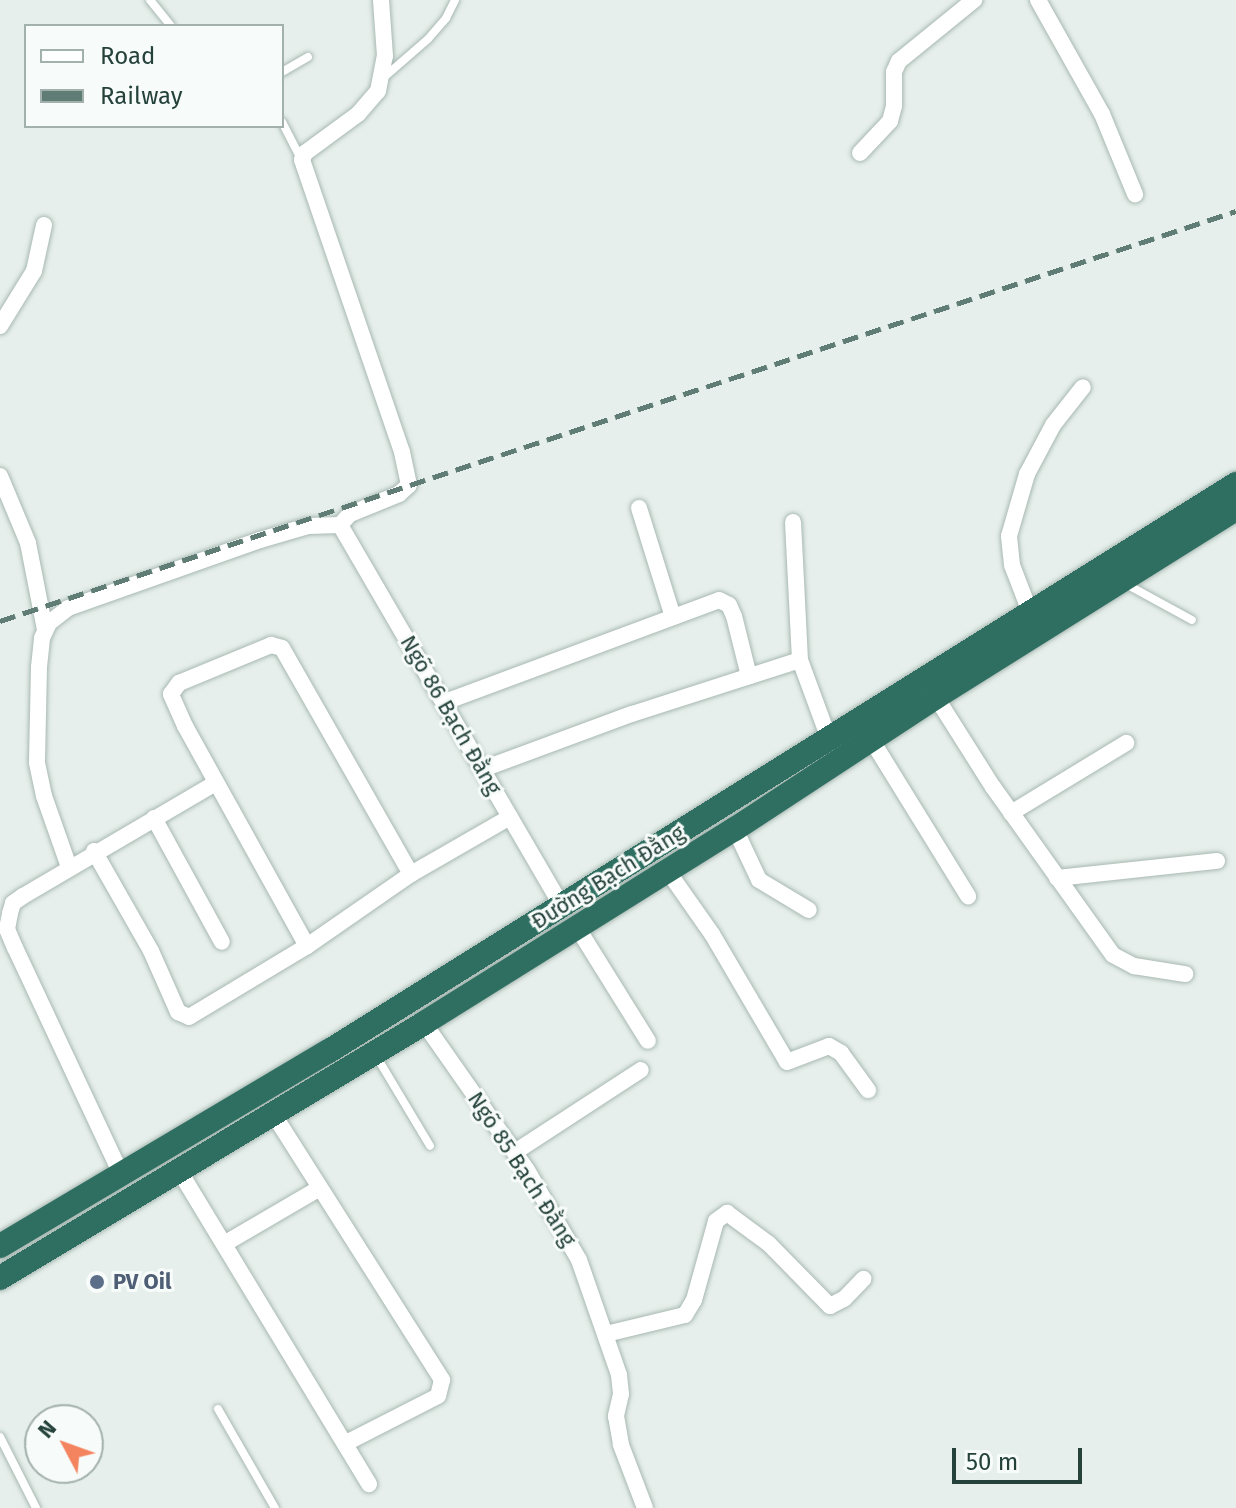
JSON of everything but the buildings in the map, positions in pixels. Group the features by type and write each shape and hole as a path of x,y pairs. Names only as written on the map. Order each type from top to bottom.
{"highway":[{"name":"Đường Bạch Đằng","path":"0,1246 368,1027 1236,484"},
{"name":"Đường Bạch Đằng","path":"0,1278 424,1023 735,829 936,697 1236,509"},
{"path":"368,1027 378,1051"}],"street":[{"path":"45,630 55,616 68,608 162,573 308,526 340,525 350,514 399,494 409,485 402,452 302,160 305,153 368,105 382,79 385,56 381,0"},
{"path":"860,153 890,121 894,106 894,72 899,61 974,0"},
{"path":"1038,0 1102,114 1135,194"},
{"path":"0,326 34,271 44,225"},
{"path":"1030,612 1012,565 1009,536 1032,463 1053,425 1083,387"},
{"path":"0,476 28,543 45,630 37,695 37,762 44,796 69,867"},
{"path":"639,508 673,617"},
{"path":"793,522 800,660 829,739"},
{"name":"Ngõ 86 Bạch Đằng","path":"340,525 562,906"},
{"path":"445,702 673,617 725,601 734,616 749,676"},
{"path":"307,946 214,784 174,702 172,689 271,645 282,648 411,874"},
{"path":"483,769 800,660"},
{"path":"936,697 1011,813 1113,955 1134,966 1185,974"},
{"path":"871,739 968,896"},
{"path":"1011,813 1126,743"},
{"path":"122,1176 7,952 7,929 13,903 94,851 214,784"},
{"path":"94,851 151,951 178,1012 185,1017 307,946 411,874 510,817"},
{"path":"154,818 222,942"},
{"path":"735,829 759,880 809,910"},
{"path":"1057,878 1217,861"},
{"path":"667,870 712,934 787,1062 829,1046 841,1053 868,1090"},
{"path":"577,927 648,1041"},
{"name":"Ngõ 85 Bạch Đằng","path":"424,1023 515,1152 579,1260 606,1334 620,1386 616,1416 621,1445 645,1508"},
{"path":"515,1152 641,1070"},
{"path":"274,1115 318,1189 442,1380 438,1396 346,1443"},
{"path":"180,1172 369,1484"},
{"path":"224,1244 318,1189"},
{"path":"606,1334 685,1315 694,1300 716,1221 727,1213 769,1244 830,1306 844,1299 863,1279"}],"lane":[{"path":"150,0 169,24"},
{"path":"382,79 428,39 446,18 455,0"},
{"path":"284,71 308,57"},
{"path":"284,126 302,160"},
{"path":"1121,581 1192,620"},
{"path":"378,1051 430,1146"},
{"path":"218,1409 275,1508"},
{"path":"0,1437 36,1508"}],"railway":[{"path":"0,621 1236,211"}],"place":[{"name":"PV Oil","path":"97,1282"}]}
